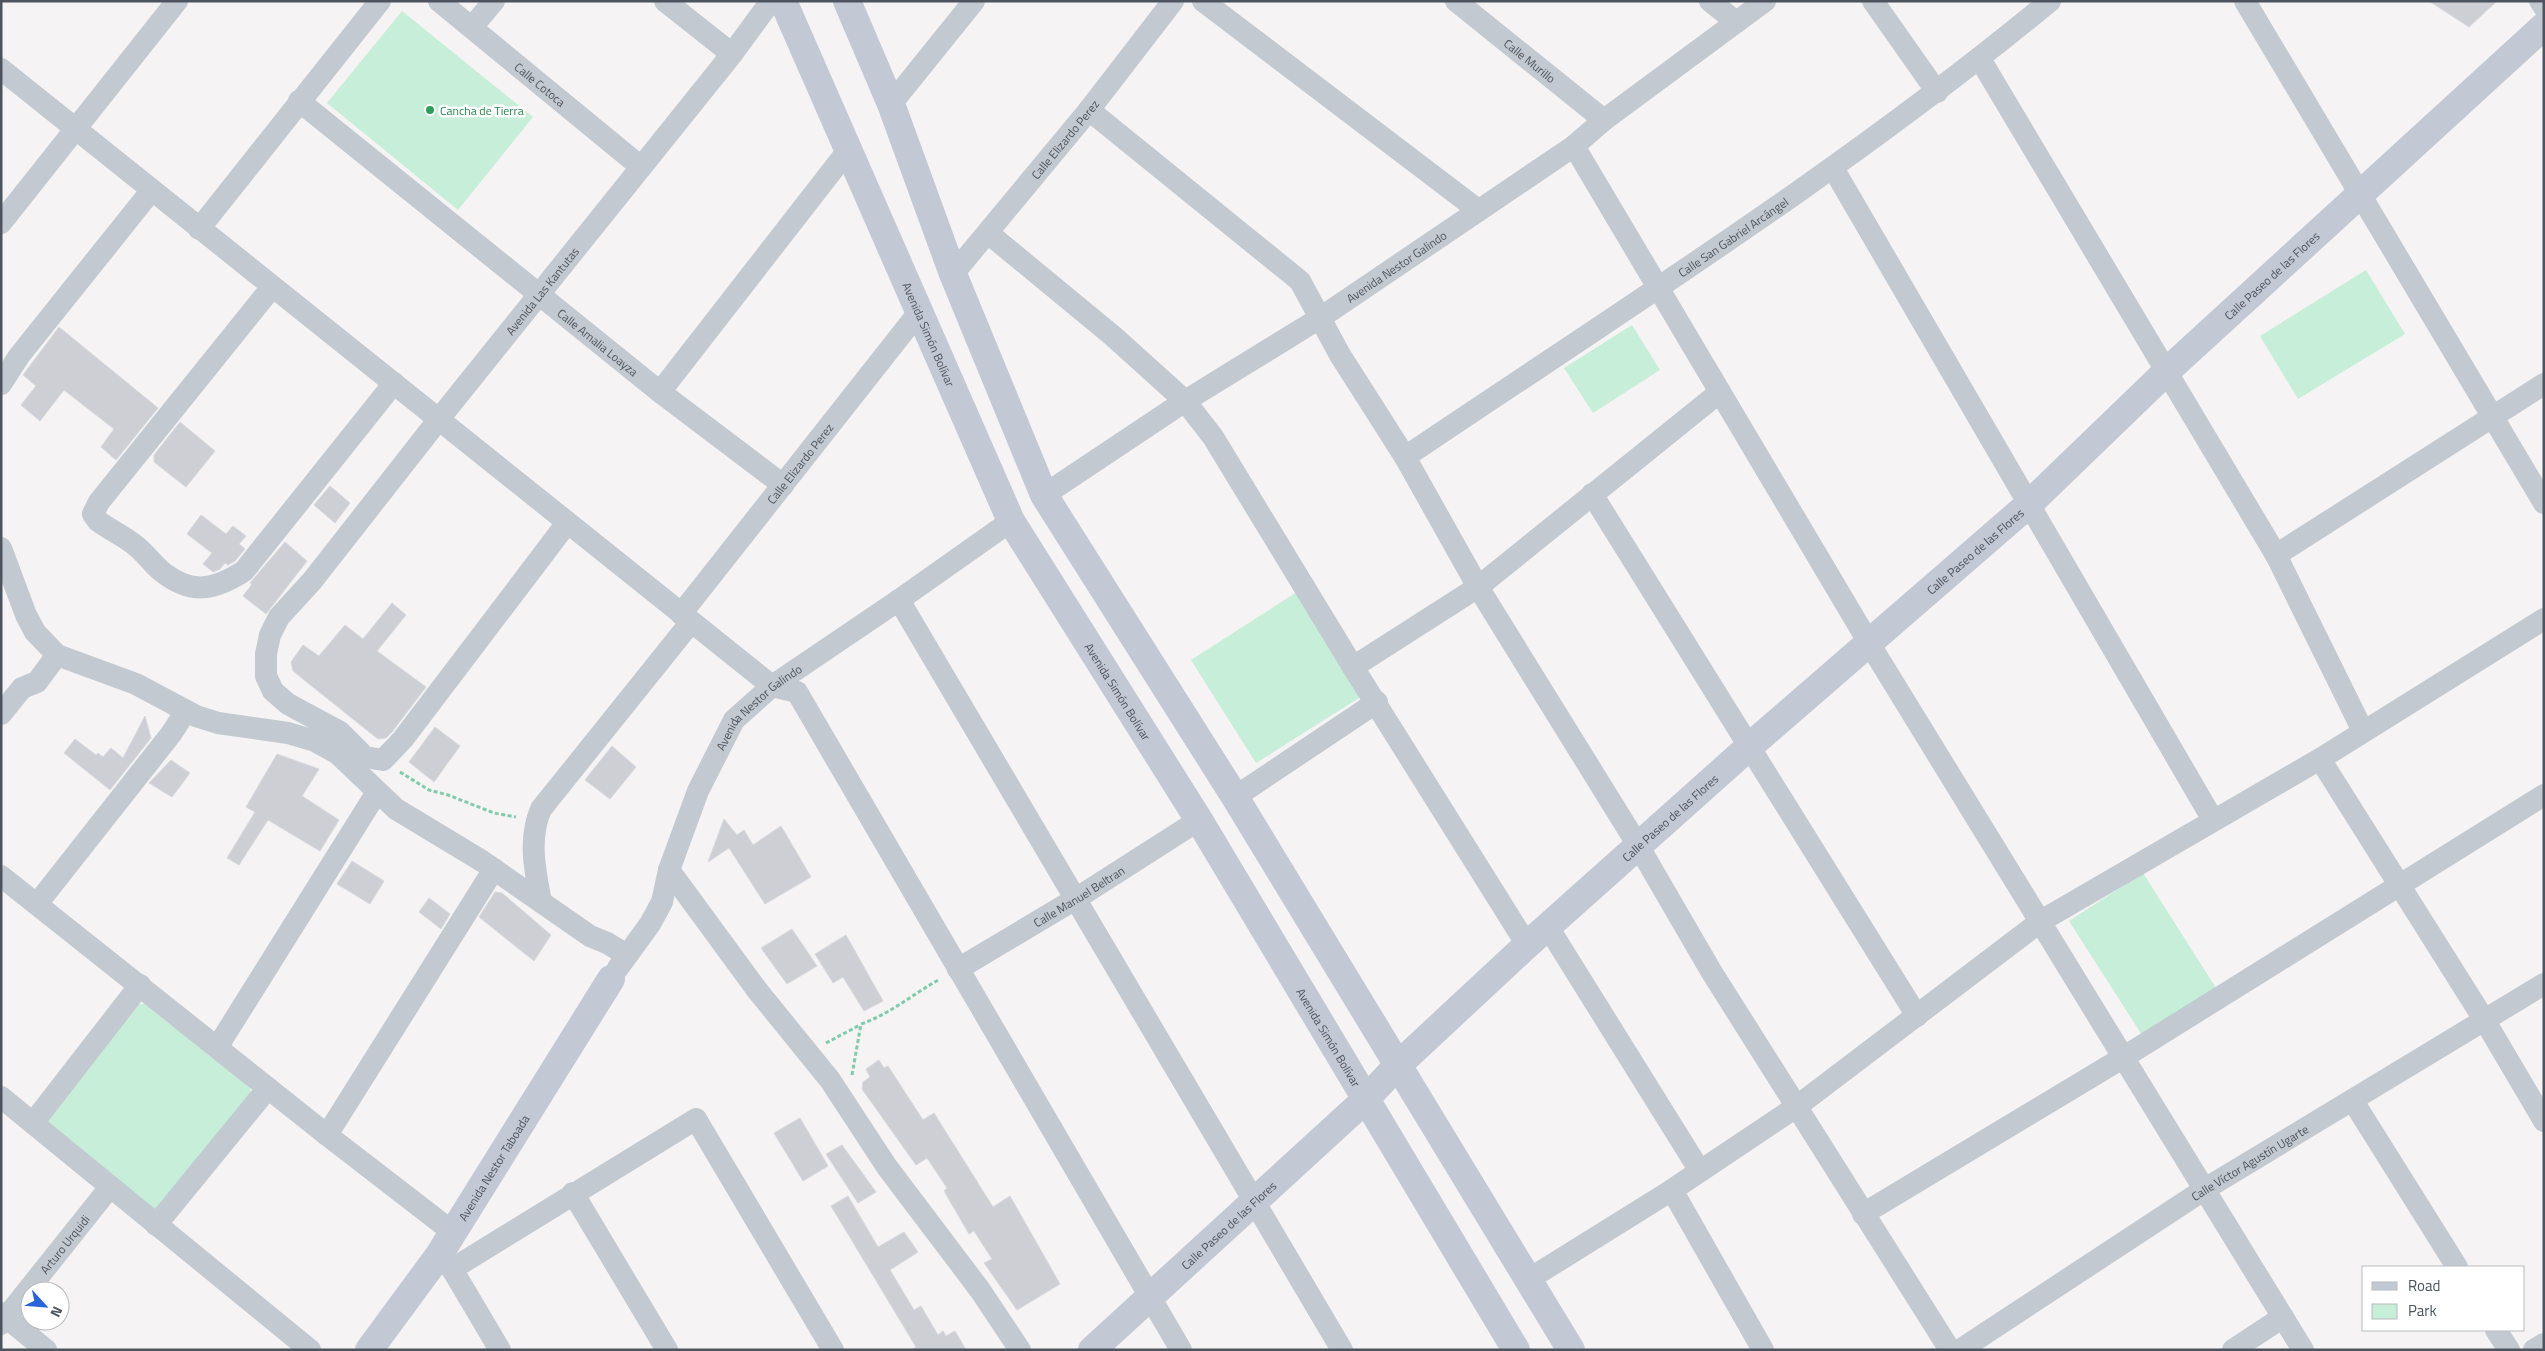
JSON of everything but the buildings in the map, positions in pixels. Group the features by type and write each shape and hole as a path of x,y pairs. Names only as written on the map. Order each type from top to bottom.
{"street":[{"path":"1,223 177,1"},
{"path":"199,229 380,1"},
{"name":"Calle Cotoca","path":"439,1 641,167"},
{"path":"472,27 494,1"},
{"path":"666,1 732,54"},
{"name":"Avenida Las Kantutas","path":"392,752 383,760 371,760 340,732 288,704 273,691 266,676 266,654 270,635 279,617 312,581 439,419 732,54 771,1"},
{"name":"Avenida Simón Bolívar","path":"783,1 1011,521 1199,820 1516,1350"},
{"path":"847,1 891,104 953,274 1044,495 1235,797 1571,1350"},
{"path":"891,104 974,1"},
{"name":"Calle Elizardo Perez","path":"953,274 1089,110 1173,1"},
{"path":"1202,1 1478,210"},
{"name":"Calle Murillo","path":"1456,1 1604,120"},
{"path":"1710,1 1736,22"},
{"name":"Avenida Nestor Galindo","path":"1044,495 1185,401 1320,318 1574,146 1604,120 1765,1"},
{"path":"1873,1 1937,92"},
{"name":"Calle San Gabriel Arcángel","path":"1406,457 1833,168 1980,59 2050,1"},
{"path":"2245,1 2544,503"},
{"path":"2540,1 2544,7"},
{"name":"Calle Paseo de las Flores","path":"1092,1350 1254,1199 1365,1100 1397,1066 1527,945 1750,746 2028,504 2167,371 2544,26"},
{"path":"1980,59 2276,555 2363,731"},
{"path":"1,69 151,191 772,686 797,692 1181,1350"},
{"name":"Calle Amalia Loayza","path":"300,100 539,296 660,392 783,485"},
{"path":"1089,110 1300,282 1340,355 1406,457 1478,587 1639,847 1711,971 1950,1350"},
{"path":"1574,146 1869,644 2303,1350"},
{"path":"660,392 849,150"},
{"path":"1833,168 2213,820"},
{"path":"1,384 20,356 151,191"},
{"path":"988,233 1113,336 1185,401 1213,437 1527,945"},
{"path":"272,287 99,502 93,514 98,520 138,547 160,570 179,584 197,589 229,581 244,571 394,383"},
{"name":"Calle Elizardo Perez","path":"536,822 541,810 686,618 783,485 920,312"},
{"path":"2276,555 2544,384"},
{"path":"1353,666 1478,587 1720,392"},
{"path":"1592,494 1916,1016"},
{"path":"1011,521 1044,495"},
{"name":"Avenida Nestor Galindo","path":"611,979 650,924 662,902 669,870 698,791 734,720 772,686 1011,521"},
{"path":"392,752 567,523"},
{"path":"1,548 14,586 31,624 57,655 136,684 186,711 218,723 288,733 315,741 337,753 396,809 494,869 590,936 607,943 627,955"},
{"path":"899,600 1078,898 1342,1350"},
{"path":"1529,1279 1672,1190 1796,1107 2041,921 2320,759 2544,619"},
{"path":"1,714 22,688 37,682 57,655"},
{"path":"1235,797 1377,702"},
{"path":"38,904 171,734 186,711"},
{"path":"2320,759 2485,1021 2542,1117"},
{"path":"218,1046 377,792"},
{"path":"1863,1214 2124,1057 2544,795"},
{"name":"Calle Manuel Beltran","path":"958,969 1078,898 1199,820"},
{"path":"536,822 534,856 541,902"},
{"path":"327,1135 494,869"},
{"path":"669,870 757,990 830,1080 936,1235 980,1290 1020,1350"},
{"path":"1,876 218,1046 327,1135 448,1252 500,1350"},
{"path":"1548,927 1700,1171"},
{"name":"Avenida Nestor Taboada","path":"368,1350 448,1252 611,979"},
{"name":"Calle Víctor Agustín Ugarte","path":"1960,1350 2205,1189 2544,984"},
{"path":"33,1123 140,985"},
{"path":"156,1225 268,1088"},
{"path":"1,1097 310,1350"},
{"path":"2353,1101 2456,1266"},
{"path":"448,1252 574,1193 696,1119 833,1350"},
{"name":"Arturo Urquidi","path":"3,1318 110,1186"},
{"path":"1672,1190 1763,1350"},
{"path":"574,1193 668,1350"},
{"path":"3,1318 46,1350"},
{"path":"2233,1350 2283,1318"},
{"path":"2497,1331 2509,1350"},
{"path":"2534,1350 2544,1344"}],"path":[{"path":"392,752 392,761 397,770 429,790 494,813 530,818 536,822"},
{"path":"808,1054 861,1024 885,1014 919,990 958,969"},
{"path":"846,1105 861,1024"}],"green space":[{"name":"Cancha de Tierra","path":"402,11 533,117 458,210 327,103"},
{"path":"2366,270 2405,334 2298,399 2260,336"},
{"path":"1632,325 1660,370 1593,413 1564,368"},
{"path":"1297,592 1362,696 1256,763 1191,660"},
{"path":"2143,873 2216,988 2142,1035 2069,921"},
{"path":"137,1004 144,1004 250,1087 251,1096 161,1209 152,1210 48,1126 48,1120"}],"place":[{"name":"Cancha de Tierra","path":"430,110"}]}
